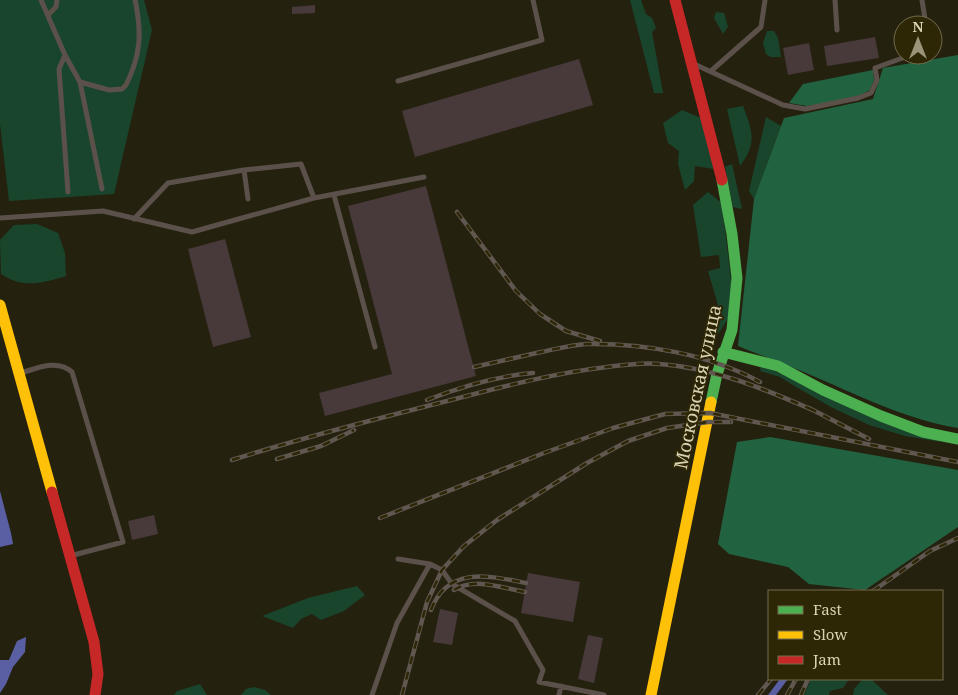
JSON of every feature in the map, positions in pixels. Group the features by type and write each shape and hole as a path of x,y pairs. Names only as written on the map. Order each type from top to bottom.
{"street":[{"name":"Московская улица","path":"651,695 717,374 732,330 737,278 732,234 720,173 675,0"},
{"path":"0,305 94,642 98,674 95,695"},
{"path":"723,352 778,366 823,390 881,416 923,432 958,438"}],"lane":[{"path":"41,0 65,55 80,82 102,189"},
{"path":"48,15 56,7 57,0"},
{"path":"80,82 109,90 122,89 126,85 140,45 139,19 135,0"},
{"path":"398,81 542,40 533,0"},
{"path":"711,72 761,27 765,0"},
{"path":"835,0 837,30"},
{"path":"922,0 924,15"},
{"path":"65,55 59,69 68,192"},
{"path":"692,62 783,105 805,109 858,98 871,93 877,80 875,68 893,62"},
{"path":"134,219 168,183 244,170 300,164 314,198"},
{"path":"244,170 248,200"},
{"path":"0,218 103,211 192,232 314,198 424,177"},
{"path":"334,195 375,347"},
{"path":"19,373 47,366 65,365 72,372 123,542 70,556"},
{"path":"398,559 430,564 442,570 452,584 515,621 543,670 539,682 604,695"},
{"path":"372,695 397,623 430,564"},
{"path":"559,695 560,686"}],"green space":[{"path":"0,0 144,0 152,30 114,194 9,201 0,124"},
{"path":"630,0 641,0 646,14 652,18 656,28 652,32 663,93 654,93"},
{"path":"716,12 724,13 728,27 723,34 714,18"},
{"path":"767,31 774,31 778,38 781,57 771,57 766,54 763,43"},
{"path":"958,55 958,428 918,419 899,412 738,346 754,199 784,118 873,99 883,68 900,65 943,65 943,58"},
{"path":"873,70 874,80 870,90 855,98 807,106 789,103 803,84"},
{"path":"743,106 752,136 746,158 740,166 727,109"},
{"path":"682,110 701,118 714,169 695,166 694,181 685,190 678,164 679,151 668,143 663,123"},
{"path":"766,117 781,126 754,199 749,191"},
{"path":"732,164 742,209 733,207 725,167"},
{"path":"708,192 722,203 732,288 728,319 718,334 718,305 708,271 720,268 719,255 701,257 693,205"},
{"path":"37,224 58,233 65,253 66,276 33,283 17,282 9,279 1,274 0,240 14,225"},
{"path":"761,365 941,442 905,436 869,425 831,407 780,377 760,371"},
{"path":"770,437 958,470 958,527 865,590 809,584 788,567 729,554 718,544 737,442"},
{"path":"357,586 365,595 344,611 321,620 312,614 301,619 293,628 262,616 308,598"},
{"path":"811,680 848,680 843,688 830,691 829,695 804,695"},
{"path":"862,680 872,680 888,695 853,695 854,689"},
{"path":"200,684 207,695 174,695 177,691"},
{"path":"254,687 265,690 271,695 241,695 246,689"}],"water":[{"path":"0,491 13,544 0,547"},
{"path":"26,637 25,652 13,667 0,693 0,660 9,660 17,641"},
{"path":"779,680 787,680 776,695 768,695"}],"building":[{"path":"315,5 315,13 292,14 292,7"},
{"path":"875,37 879,58 827,66 824,46"},
{"path":"809,43 814,70 788,75 783,48"},
{"path":"579,59 593,105 415,157 402,111"},
{"path":"426,186 476,376 325,416 319,393 392,374 348,206"},
{"path":"225,239 251,337 213,347 188,249"},
{"path":"154,515 158,534 132,540 128,521"},
{"path":"528,573 580,582 573,622 521,613"},
{"path":"440,609 458,613 452,645 433,642"},
{"path":"588,635 603,638 594,683 578,679"}],"railway":[{"path":"457,212 516,291 540,314 566,331 600,341"},
{"path":"474,367 569,346 608,344 653,348 698,357 740,372 760,382"},
{"path":"232,460 287,443 511,385 549,376 633,364 653,363 680,366 720,375 815,411"},
{"path":"427,400 479,383 533,373"},
{"path":"809,408 869,439"},
{"path":"380,518 544,453 613,428 665,414 710,413 958,462"},
{"path":"402,695 427,602 442,570 464,546 497,520 587,463 628,441 667,428 708,422 731,422"},
{"path":"277,459 321,446 354,430"},
{"path":"874,590 930,551 958,538"},
{"path":"431,610 438,596 448,586 459,580 471,577 485,577 526,583"},
{"path":"454,590 470,584 479,584 525,592"},
{"path":"758,695 770,680"},
{"path":"787,695 795,680"},
{"path":"801,695 808,680"}],"traffic: fast":[{"path":"711,402 717,374 732,330 737,278 732,234 722,180"},
{"path":"723,352 778,366 823,390 881,416 923,432 958,439"}],"traffic: slow":[{"path":"0,305 52,492"},
{"path":"651,695 711,402"}],"traffic: jam":[{"path":"675,0 722,180"},
{"path":"52,492 94,642 98,674 95,695"}]}
